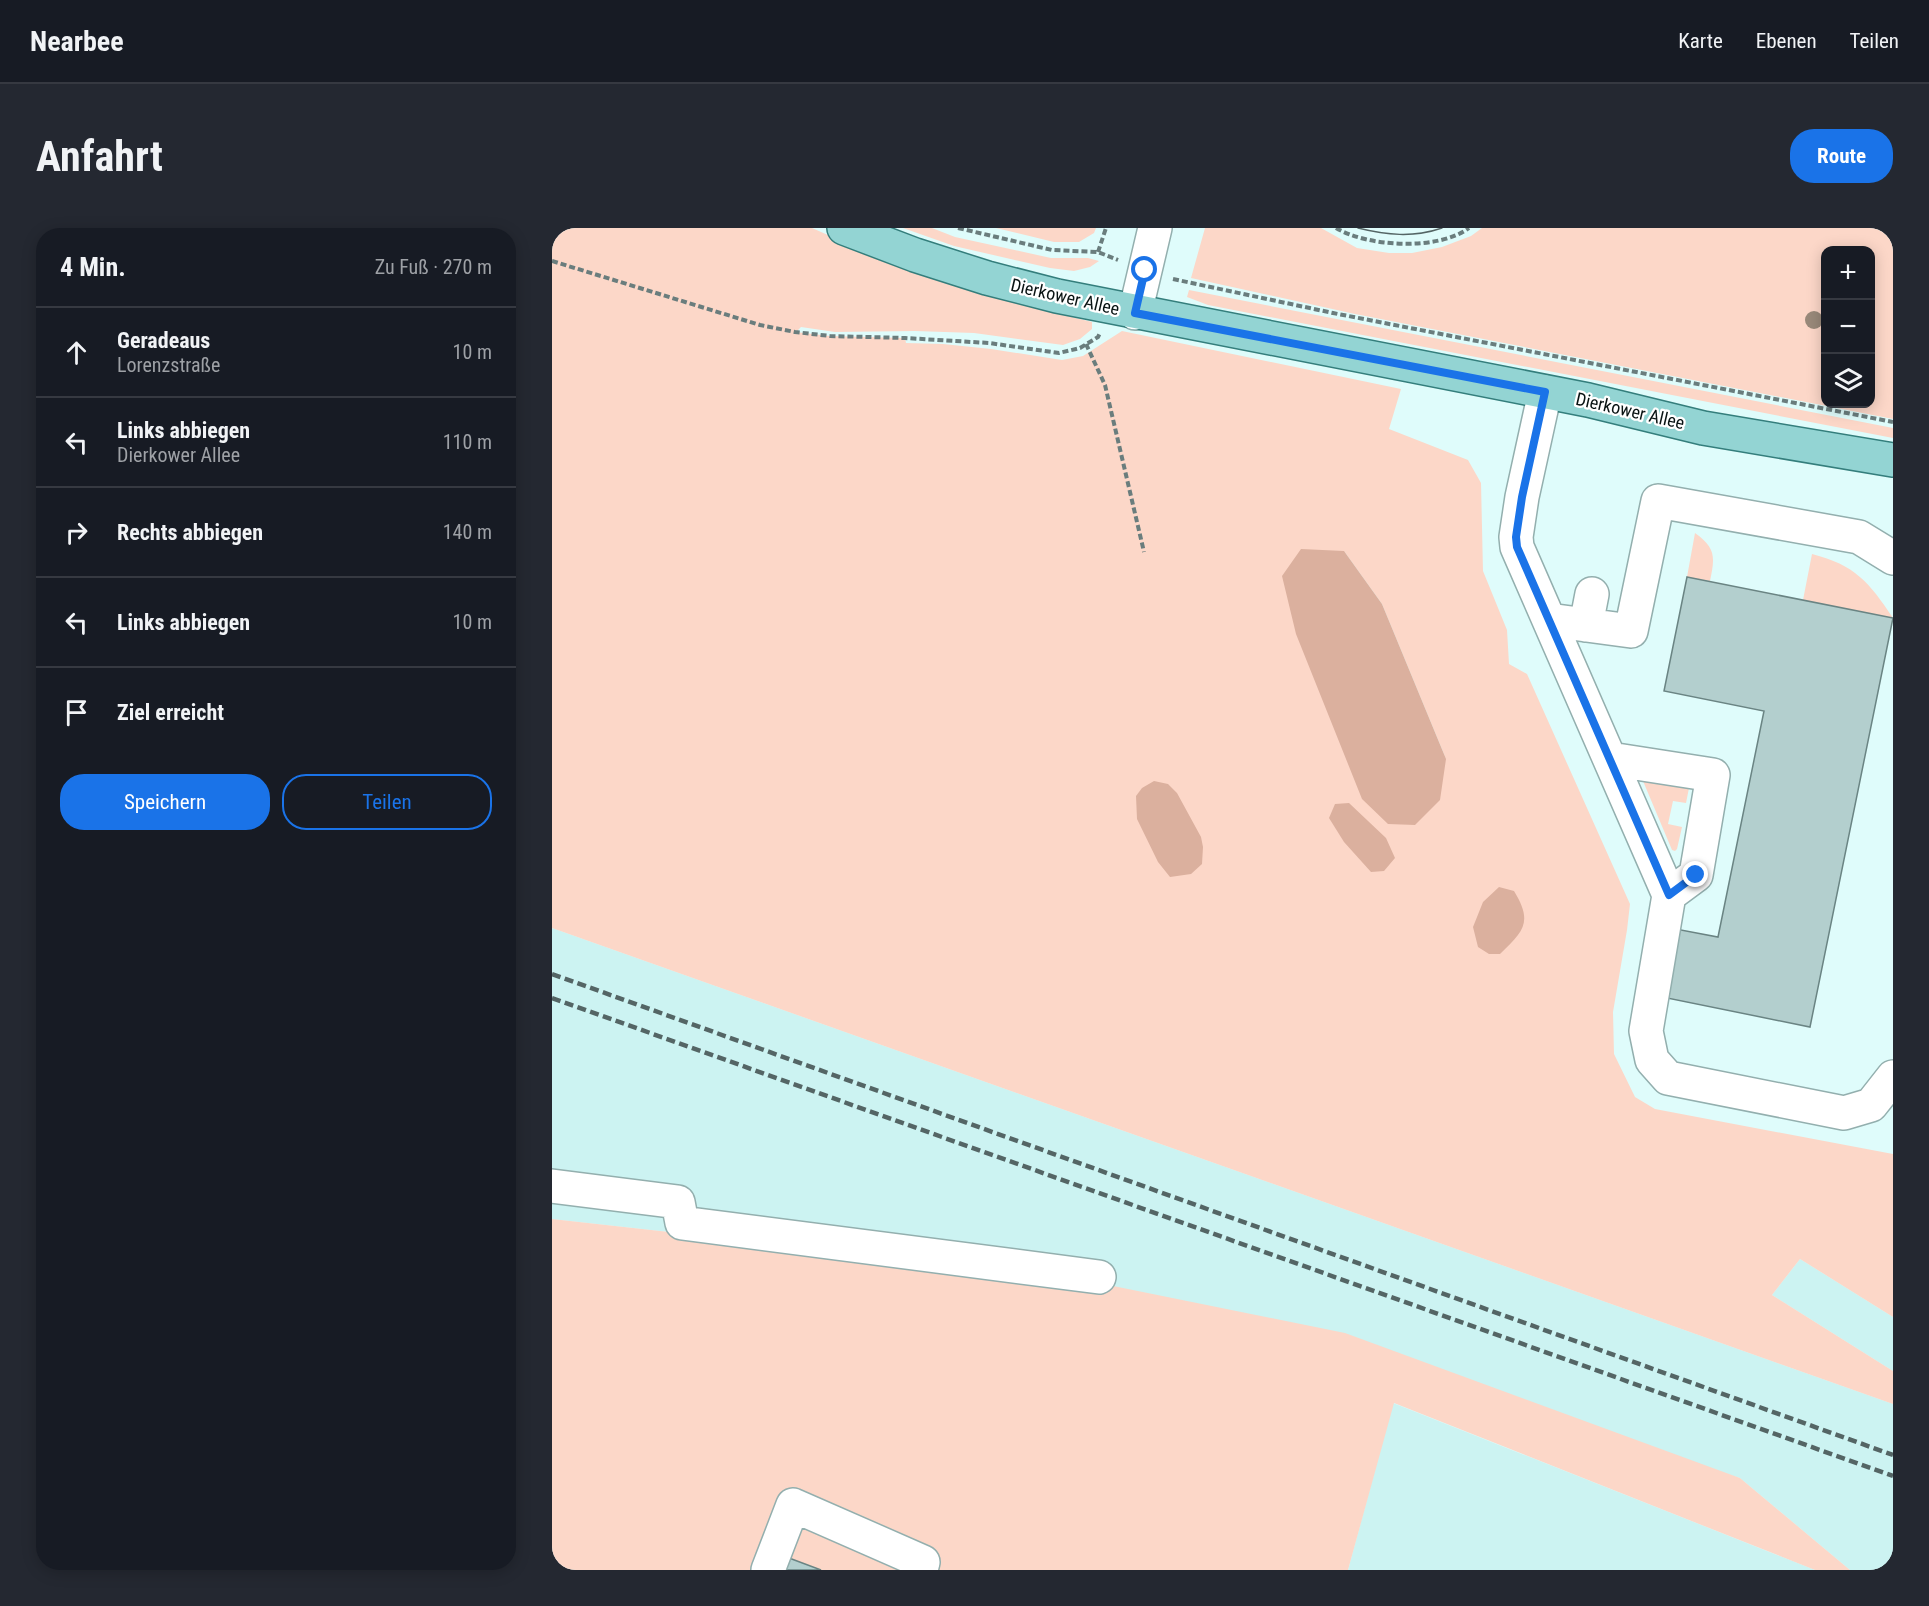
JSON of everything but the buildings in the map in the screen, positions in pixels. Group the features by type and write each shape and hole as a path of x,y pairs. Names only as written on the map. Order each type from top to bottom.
{"main road":[{"name":"Dierkower Allee","path":"844,228 915,255 987,278 1123,310 1545,392 1703,428 1893,460"}],"street":[{"path":"1123,310 1145,270 1155,228"},
{"path":"1545,392 1522,497 1516,537 1517,547 1669,895 1646,1031 1652,1060 1668,1078 1844,1113 1870,1105 1893,1077"},
{"path":"1549,620 1589,609 1631,631 1658,501 1859,537 1893,558"},
{"path":"1610,759 1713,775 1696,875 1669,895"},
{"path":"552,1186 678,1202 682,1223 1099,1276"},
{"path":"768,1570 793,1505 923,1562 921,1570"}],"path":[{"path":"958,228 1052,250 1098,252 1186,283 1311,309 1893,422"},
{"path":"1098,252 1106,228"},
{"path":"1336,228 1346,234 1385,243 1420,243 1442,239 1469,228"},
{"path":"552,261 760,325 830,336 989,343 1059,352 1080,348 1098,337 1123,310"},
{"path":"1086,344 1105,385 1144,552"}],"shaded area":[{"path":"552,228 812,228 896,265 988,296 1092,322 1092,329 1080,339 1063,345 974,333 835,332 801,327 796,332 830,336 905,338 906,343 991,349 1062,360 1083,356 1122,331 1401,389 1389,429 1468,460 1481,483 1483,571 1507,630 1509,664 1527,674 1630,904 1613,1012 1614,1054 1635,1097 1655,1109 1893,1154 1893,1317 1800,1259 1772,1295 1893,1371 1893,1404 552,928","holes":["1344,551 1382,604 1446,759"]},
{"path":"903,228 932,228 955,237 1051,258 1088,258 1099,261 1090,267 1074,271 1050,268 954,246"},
{"path":"996,228 1096,228 1094,233 1079,242 1054,242"},
{"path":"1205,228 1321,228 1357,248 1389,253 1412,253 1442,247 1471,236 1482,228 1893,228 1893,419 1837,408 1875,408 1875,246 1821,246 1821,405 1355,314 1191,278"},
{"path":"1189,290 1893,428 1893,438 1208,305 1187,297"},
{"path":"1695,533 1707,543 1712,554 1713,565 1710,581 1687,577"},
{"path":"1301,549 1344,551 1382,604 1446,759 1440,800 1415,825 1388,824 1362,799 1296,634 1282,576"},
{"path":"1812,554 1827,558 1860,577 1876,594 1893,618 1803,600"},
{"path":"1154,781 1168,784 1177,793 1201,837 1202,864 1191,874 1170,877 1158,862 1137,819 1136,796 1142,788"},
{"path":"1643,781 1689,788 1686,803 1673,801 1668,824 1682,827 1675,851 1672,850"},
{"path":"1349,803 1386,838 1395,858 1384,871 1371,872 1344,842 1329,818 1335,804"},
{"path":"1499,887 1514,891 1523,911 1523,926 1515,939 1500,954 1489,954 1478,947 1473,927 1483,902"},
{"path":"552,928 1893,1404 1893,1570 1850,1570 1740,1478 1059,1275 552,1219"},
{"path":"552,1219 1059,1275 1345,1333 1740,1478 1850,1570 1815,1570 1394,1403 1348,1570 552,1570"},
{"path":"1800,1259 1893,1317 1893,1371 1772,1295"},
{"path":"1393,1403 1815,1570 1348,1570"}],"tram line":[{"path":"1358,228 1400,234 1421,233 1442,228"}],"railway":[{"path":"552,974 1893,1455"},
{"path":"552,998 1893,1476"}],"route":[{"path":"1145,270 1135,313 1545,392 1522,497 1516,537 1517,547 1669,895 1696,875"}]}
